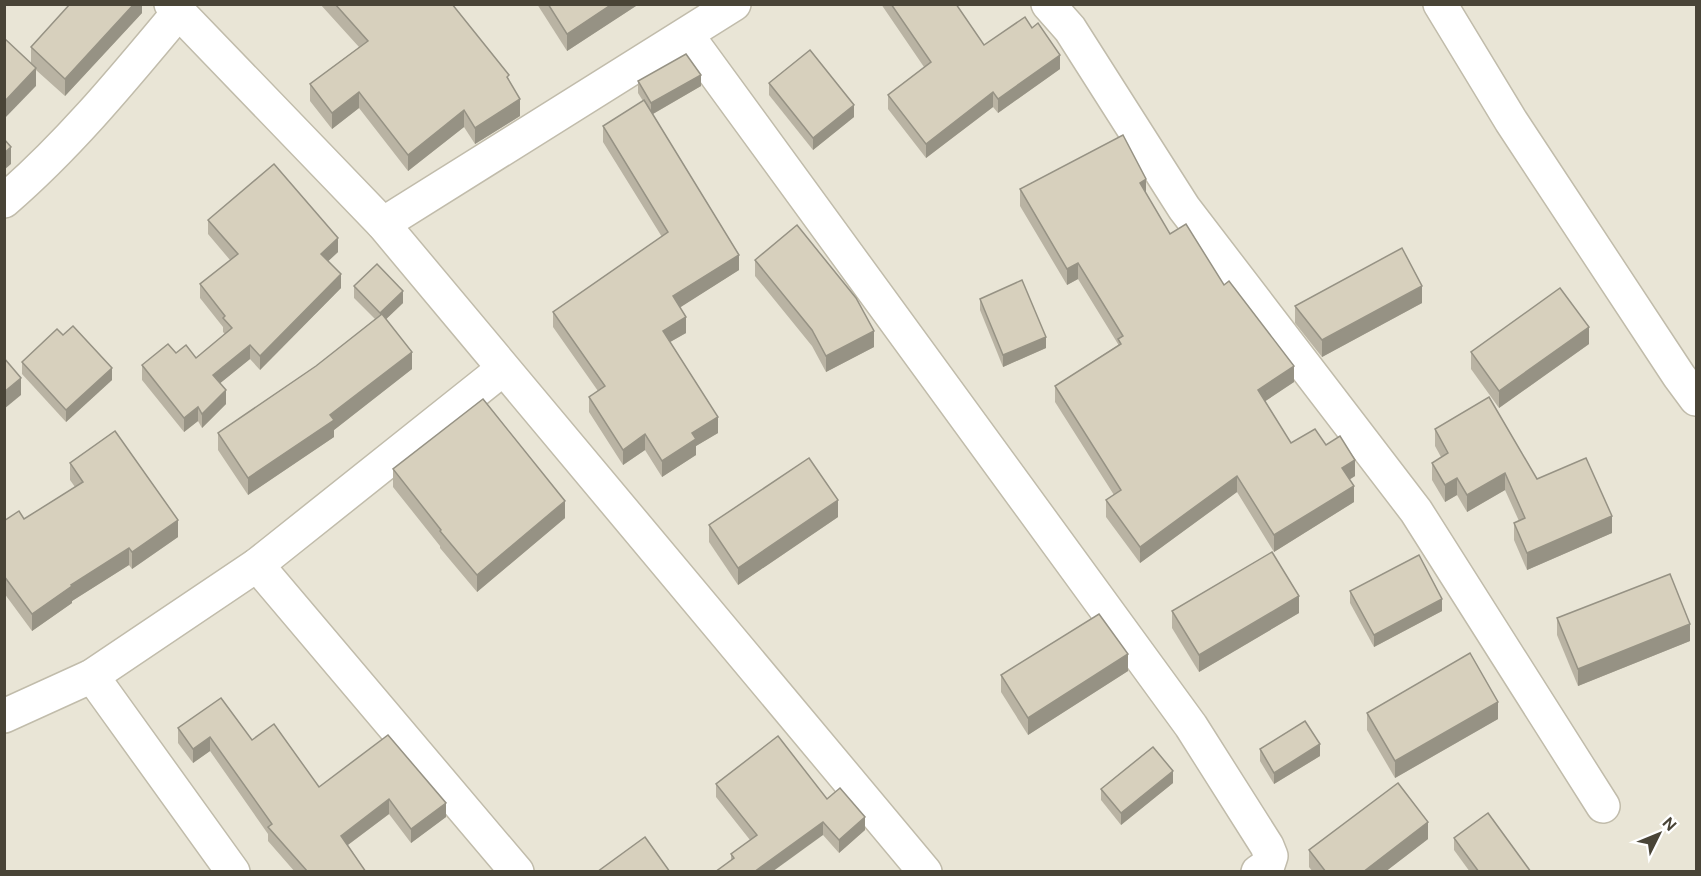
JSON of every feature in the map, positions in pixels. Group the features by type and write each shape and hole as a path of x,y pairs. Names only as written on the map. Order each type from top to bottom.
{"street":[{"path":"383,224 734,4"},
{"path":"1048,4 1070,29 1184,208 1416,511 1603,807"},
{"path":"1440,4 1511,121 1696,399"},
{"path":"4,201 29,180 105,102 174,9 383,224 925,872"},
{"path":"687,35 1191,726 1267,846 1270,856 1268,865 1258,872"},
{"path":"4,716 92,675 257,565 503,369"},
{"path":"257,565 517,872"},
{"path":"92,675 233,872"}],"shaded area":[{"path":"5,5 1696,5 1696,871 5,871"}],"building":[{"path":"70,4 134,4 65,79 31,47"},
{"path":"335,4 452,4 509,75 507,77 520,99 475,128 464,110 408,155 359,92 332,113 310,84 368,41"},
{"path":"548,4 612,4 567,34"},
{"path":"891,4 956,4 984,45 1025,17 1032,28 1038,23 1060,55 998,99 993,92 926,144 888,95 931,62"},
{"path":"4,38 36,68 4,102"},
{"path":"810,50 854,105 813,138 769,83"},
{"path":"686,54 701,75 651,103 638,81"},
{"path":"644,100 739,255 673,296 686,317 663,331 718,417 692,433 696,439 662,461 645,434 623,450 589,397 605,386 553,312 668,232 603,126"},
{"path":"1123,135 1146,179 1140,183 1170,234 1186,224 1224,285 1229,281 1294,366 1258,390 1291,443 1315,429 1326,445 1340,436 1355,460 1342,468 1354,486 1274,535 1237,476 1140,547 1106,500 1121,490 1055,386 1121,344 1118,339 1123,336 1078,263 1067,269 1020,189"},
{"path":"4,139 11,147 4,153"},
{"path":"274,164 338,238 321,254 341,274 260,356 250,345 213,375 226,390 202,414 198,407 184,418 142,365 168,344 176,353 186,345 196,358 232,328 200,284 238,254 208,220"},
{"path":"797,225 856,298 874,331 826,356 812,330 755,260"},
{"path":"1402,248 1422,286 1322,340 1295,306"},
{"path":"377,264 403,291 380,313 354,286"},
{"path":"1022,280 1046,337 1003,355 980,299"},
{"path":"1560,288 1589,327 1499,391 1471,352"},
{"path":"382,314 412,352 330,415 334,420 248,478 218,433 316,366"},
{"path":"73,326 112,368 66,410 22,362 57,329 63,335"},
{"path":"4,358 21,378 4,392"},
{"path":"1489,397 1537,479 1586,458 1612,516 1527,553 1514,523 1525,518 1505,473 1467,495 1457,478 1445,485 1432,463 1448,453 1435,429"},
{"path":"483,399 565,501 477,575 393,469"},
{"path":"115,431 178,520 132,552 129,548 71,585 32,614 4,576 4,521 19,511 24,519 83,482 70,463"},
{"path":"809,458 838,500 738,568 709,525"},
{"path":"1272,552 1299,596 1199,655 1172,611"},
{"path":"1419,555 1442,599 1374,635 1350,591"},
{"path":"1670,574 1690,624 1578,669 1557,618"},
{"path":"1099,614 1128,654 1028,718 1001,675"},
{"path":"1470,653 1498,702 1395,761 1367,713"},
{"path":"221,698 252,740 274,724 319,787 388,735 446,803 411,829 389,799 341,836 366,872 308,872 268,827 272,824 210,737 193,749 178,728"},
{"path":"1305,721 1320,744 1274,773 1260,749"},
{"path":"778,736 827,799 840,788 865,817 839,840 823,822 754,872 715,872 734,858 731,854 757,835 716,784"},
{"path":"1153,747 1173,771 1121,813 1101,789"},
{"path":"1398,783 1428,822 1363,872 1326,872 1309,850"},
{"path":"1488,813 1531,872 1479,872 1454,838"},
{"path":"645,837 670,872 597,872"}]}
